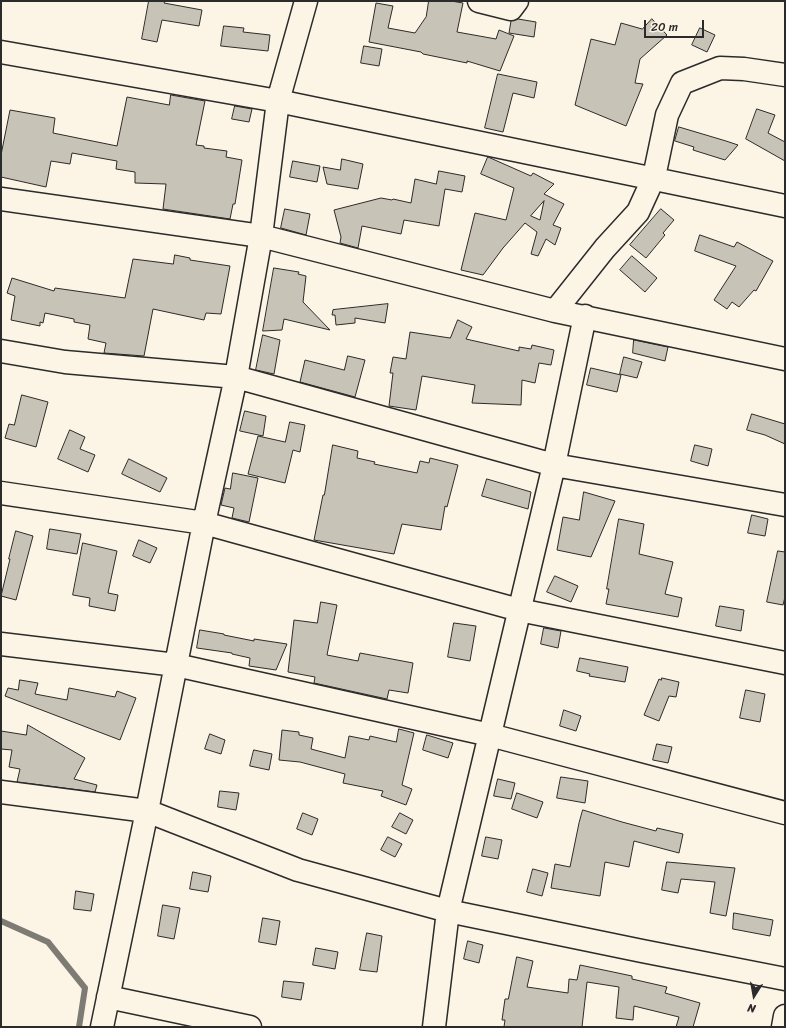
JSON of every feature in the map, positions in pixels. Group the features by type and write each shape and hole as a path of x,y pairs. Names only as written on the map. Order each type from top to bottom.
{"street":[{"path":"102,1027 204,524 236,377 261,236 278,101 306,1"},
{"path":"479,1 511,9 517,1"},
{"path":"1,52 278,101 785,206"},
{"path":"555,311 605,248 638,212 654,177 667,115 682,83 720,68 744,69 785,75"},
{"path":"1,199 261,236 555,311 585,316 785,360"},
{"path":"434,1027 448,911 554,465 585,316"},
{"path":"1,351 65,362 236,377 554,465 785,505"},
{"path":"1,493 204,524 519,610 785,663"},
{"path":"1,644 176,665 490,735 785,814"},
{"path":"1,792 147,811 298,870 448,911 785,979"},
{"path":"108,997 250,1027"},
{"path":"783,1027 785,1016"}],"building":[{"path":"149,1 165,1 164,3 202,10 199,26 162,20 157,42 142,39"},
{"path":"429,1 451,1 463,3 457,32 496,39 499,30 514,36 500,71 467,61 467,63 369,42 376,3 393,6 388,28 415,33 426,17"},
{"path":"518,19 536,22 534,37 509,33 511,21"},
{"path":"652,19 667,35 640,59 635,83 643,84 626,126 575,105 591,39 615,45 621,23 642,29"},
{"path":"224,26 244,28 243,32 270,35 268,51 221,46"},
{"path":"700,28 715,35 707,52 692,45"},
{"path":"364,46 382,49 379,66 361,63"},
{"path":"498,74 537,82 534,98 513,93 503,132 485,128"},
{"path":"171,95 205,101 196,145 204,146 204,148 227,151 226,157 242,160 235,204 233,204 230,219 163,209 166,184 135,183 135,172 116,169 117,161 72,153 70,164 51,161 46,187 1,177 1,155 10,110 55,118 53,133 117,146 127,97 169,105"},
{"path":"235,106 252,109 249,122 232,119"},
{"path":"757,109 775,115 768,133 785,142 785,161 746,139"},
{"path":"679,127 738,145 725,160 693,150 694,147 675,141"},
{"path":"488,157 531,176 533,173 554,184 544,194 564,204 553,225 561,228 555,245 546,239 538,256 531,254 537,232 525,223 503,248 483,275 461,270 475,213 506,220 514,188 481,174","holes":["544,201 540,220 531,216"]},
{"path":"342,159 363,164 358,189 327,184 323,167 340,170"},
{"path":"293,161 320,166 317,182 290,177"},
{"path":"439,171 465,176 462,192 445,189 439,226 404,220 401,234 362,226 358,248 340,243 341,237 334,210 381,198 411,203 415,179 436,184"},
{"path":"285,209 310,214 306,235 281,228"},
{"path":"661,209 674,220 663,233 665,235 646,258 630,245"},
{"path":"700,235 734,247 737,242 773,261 756,291 754,290 739,307 732,302 727,309 714,300 736,266 695,251"},
{"path":"175,255 190,258 190,260 230,266 221,314 206,313 204,320 153,309 144,356 104,353 106,343 88,339 90,325 74,322 74,319 45,313 43,323 40,322 40,326 11,320 15,296 7,293 12,278 54,291 55,288 125,298 133,259 173,264"},
{"path":"632,256 657,278 645,292 620,270"},
{"path":"274,268 299,272 298,274 306,276 303,302 330,330 284,319 282,330 263,331"},
{"path":"388,304 385,323 355,318 355,323 336,325 335,315 332,315 333,310"},
{"path":"458,320 472,327 466,339 519,351 519,347 531,349 532,345 554,350 551,365 539,363 535,383 522,380 521,405 472,403 475,385 422,376 416,410 389,406 393,373 390,373 393,357 406,359 410,332 450,338"},
{"path":"263,335 280,340 274,374 256,370"},
{"path":"634,340 668,347 665,361 633,353"},
{"path":"348,356 365,360 355,397 300,382 305,360 344,370"},
{"path":"624,357 642,362 637,378 620,374"},
{"path":"591,368 621,375 617,392 587,385"},
{"path":"22,395 48,402 36,447 5,438 9,424 14,425"},
{"path":"245,411 266,416 263,436 240,431"},
{"path":"752,414 785,424 785,444 765,435 747,430"},
{"path":"290,422 305,425 300,452 293,450 285,483 248,474 258,436 285,442"},
{"path":"70,430 85,437 80,449 95,455 88,472 58,459"},
{"path":"333,445 358,451 357,458 375,462 374,464 417,473 420,461 429,463 430,458 458,465 447,507 445,506 441,530 402,524 394,554 314,540"},
{"path":"695,445 712,449 708,466 691,461"},
{"path":"129,459 167,478 160,492 122,474"},
{"path":"233,473 258,478 249,522 232,518 234,508 221,505 225,488 230,489"},
{"path":"487,479 531,492 528,509 482,496"},
{"path":"584,492 615,501 591,557 557,550 563,517 579,520"},
{"path":"752,515 768,519 765,536 748,533"},
{"path":"619,519 644,524 639,554 673,562 665,594 682,598 678,617 606,604 609,589 607,589"},
{"path":"50,529 81,534 77,554 47,549"},
{"path":"16,531 33,536 16,600 1,596"},
{"path":"139,540 157,548 150,563 133,556"},
{"path":"83,543 117,551 108,593 118,595 115,611 89,606 90,598 73,595"},
{"path":"778,551 785,552 785,597 783,605 767,602"},
{"path":"555,576 578,586 571,602 547,592"},
{"path":"321,602 337,605 327,655 358,661 360,653 413,663 408,693 389,690 387,699 314,683 315,677 288,672 294,620 317,623"},
{"path":"720,606 744,610 741,631 716,626"},
{"path":"454,623 476,626 470,661 448,657"},
{"path":"544,628 561,631 558,648 541,644"},
{"path":"200,630 254,641 254,639 287,644 276,670 249,666 250,658 232,653 197,648"},
{"path":"580,658 628,667 625,682 589,676 590,674 577,671"},
{"path":"662,678 679,682 676,697 669,696 659,721 644,715 659,679 661,680"},
{"path":"20,680 38,683 35,694 67,700 69,688 115,697 117,691 136,698 120,740 5,696 8,688 18,690"},
{"path":"746,690 765,694 760,722 740,718"},
{"path":"564,710 581,716 576,731 560,726"},
{"path":"28,725 85,758 74,779 97,785 95,792 17,782 20,769 9,767 12,750 1,749 1,731 26,735"},
{"path":"399,729 414,733 402,785 412,789 406,805 381,796 383,791 343,783 345,774 300,762 279,760 282,730 299,732 299,735 313,738 311,749 345,758 349,736 369,740 370,736 396,742"},
{"path":"210,734 225,740 221,754 205,749"},
{"path":"427,735 453,743 448,758 423,750"},
{"path":"657,744 672,747 668,763 653,760"},
{"path":"254,750 272,754 269,770 250,766"},
{"path":"561,777 588,781 585,803 557,798"},
{"path":"498,779 515,783 511,799 494,796"},
{"path":"220,791 239,793 236,810 218,807"},
{"path":"517,793 543,802 537,818 512,809"},
{"path":"583,810 656,831 657,828 683,834 679,853 634,841 629,867 605,862 600,896 551,888 555,864 570,867"},
{"path":"303,813 318,819 312,835 297,829"},
{"path":"400,813 413,820 406,834 392,827"},
{"path":"388,837 402,844 395,857 381,850"},
{"path":"486,837 502,840 498,859 482,856"},
{"path":"667,862 735,868 726,916 710,913 715,882 681,879 678,893 662,890"},
{"path":"533,869 548,873 542,896 527,892"},
{"path":"193,872 211,876 208,892 190,889"},
{"path":"76,891 94,894 91,911 74,909"},
{"path":"163,905 180,908 174,939 158,936"},
{"path":"734,913 773,920 770,936 733,929"},
{"path":"263,918 280,921 276,945 259,942"},
{"path":"367,933 382,936 377,972 360,970"},
{"path":"468,941 483,945 479,963 464,959"},
{"path":"316,948 338,952 335,969 313,965"},
{"path":"517,957 533,961 527,987 568,993 569,979 577,980 580,965 632,976 632,979 667,987 665,993 700,1003 693,1027 676,1027 679,1017 634,1006 633,1020 616,1018 619,987 587,982 582,1027 504,1027 505,1020 502,1020 505,999 508,999"},
{"path":"284,981 304,983 301,1000 282,997"}],"waterway":[{"path":"1,921 48,942 85,988 79,1027"}]}
